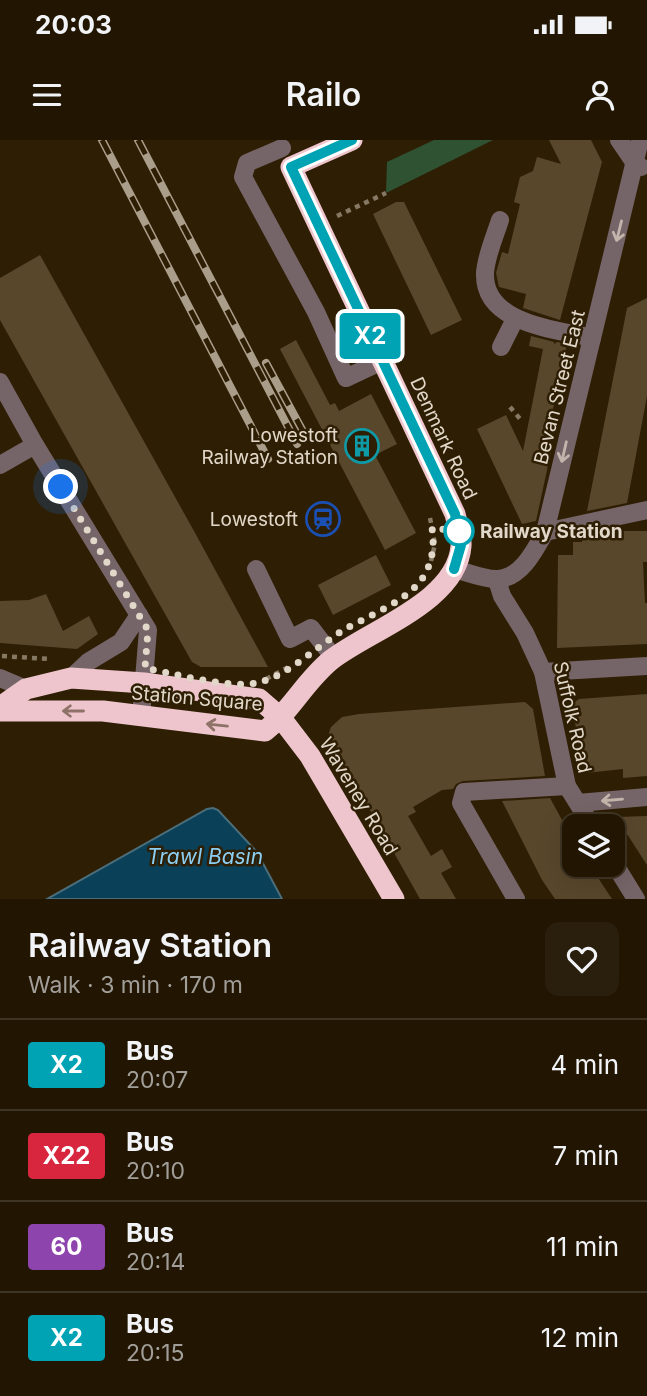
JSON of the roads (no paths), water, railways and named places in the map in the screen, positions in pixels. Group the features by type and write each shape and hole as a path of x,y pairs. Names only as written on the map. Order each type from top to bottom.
{"highway":[{"path":"283,152 352,140"},
{"name":"Denmark Road","path":"283,152 455,514 461,545 454,569"},
{"name":"Station Square","path":"0,709 103,711 265,731 281,718 314,675 334,658 417,607 436,591 454,569"},
{"name":"Station Square","path":"0,709 26,689 71,677 144,683 259,699 281,718"},
{"name":"Waveney Road","path":"281,718 323,775 394,899"}],"street":[{"path":"619,140 641,167"},
{"name":"Bevan Street East","path":"497,580 522,567 545,532 592,338 641,167 640,140"},
{"path":"283,152 247,163 243,177 316,312 346,378 382,361"},
{"path":"499,220 485,271 486,290 500,308 514,319 592,338"},
{"path":"501,347 514,319"},
{"path":"0,382 35,445 148,630 141,716"},
{"path":"0,465 35,445"},
{"path":"545,532 647,510"},
{"path":"256,569 290,639 312,628 334,658"},
{"path":"454,569 497,580"},
{"name":"Suffolk Road","path":"497,580 502,596 525,633 544,672 566,782 585,814"},
{"path":"71,677 88,662 121,642 139,615"},
{"path":"544,672 647,666"},
{"path":"0,678 26,689"},
{"path":"516,899 461,803 464,792 566,782"},
{"path":"578,803 647,797"},
{"path":"622,877 636,899"}],"water":[{"name":"Trawl Basin","path":"207,809 218,810 257,852 282,899 47,899"}],"railway":[{"path":"102,140 268,459"},
{"path":"138,140 297,444"},
{"path":"266,363 306,437"}],"place":[{"name":"Lowestoft Railway Station","path":"362,446"},
{"name":"Lowestoft","path":"323,519"},
{"name":"Railway Station","path":"459,531"}]}
